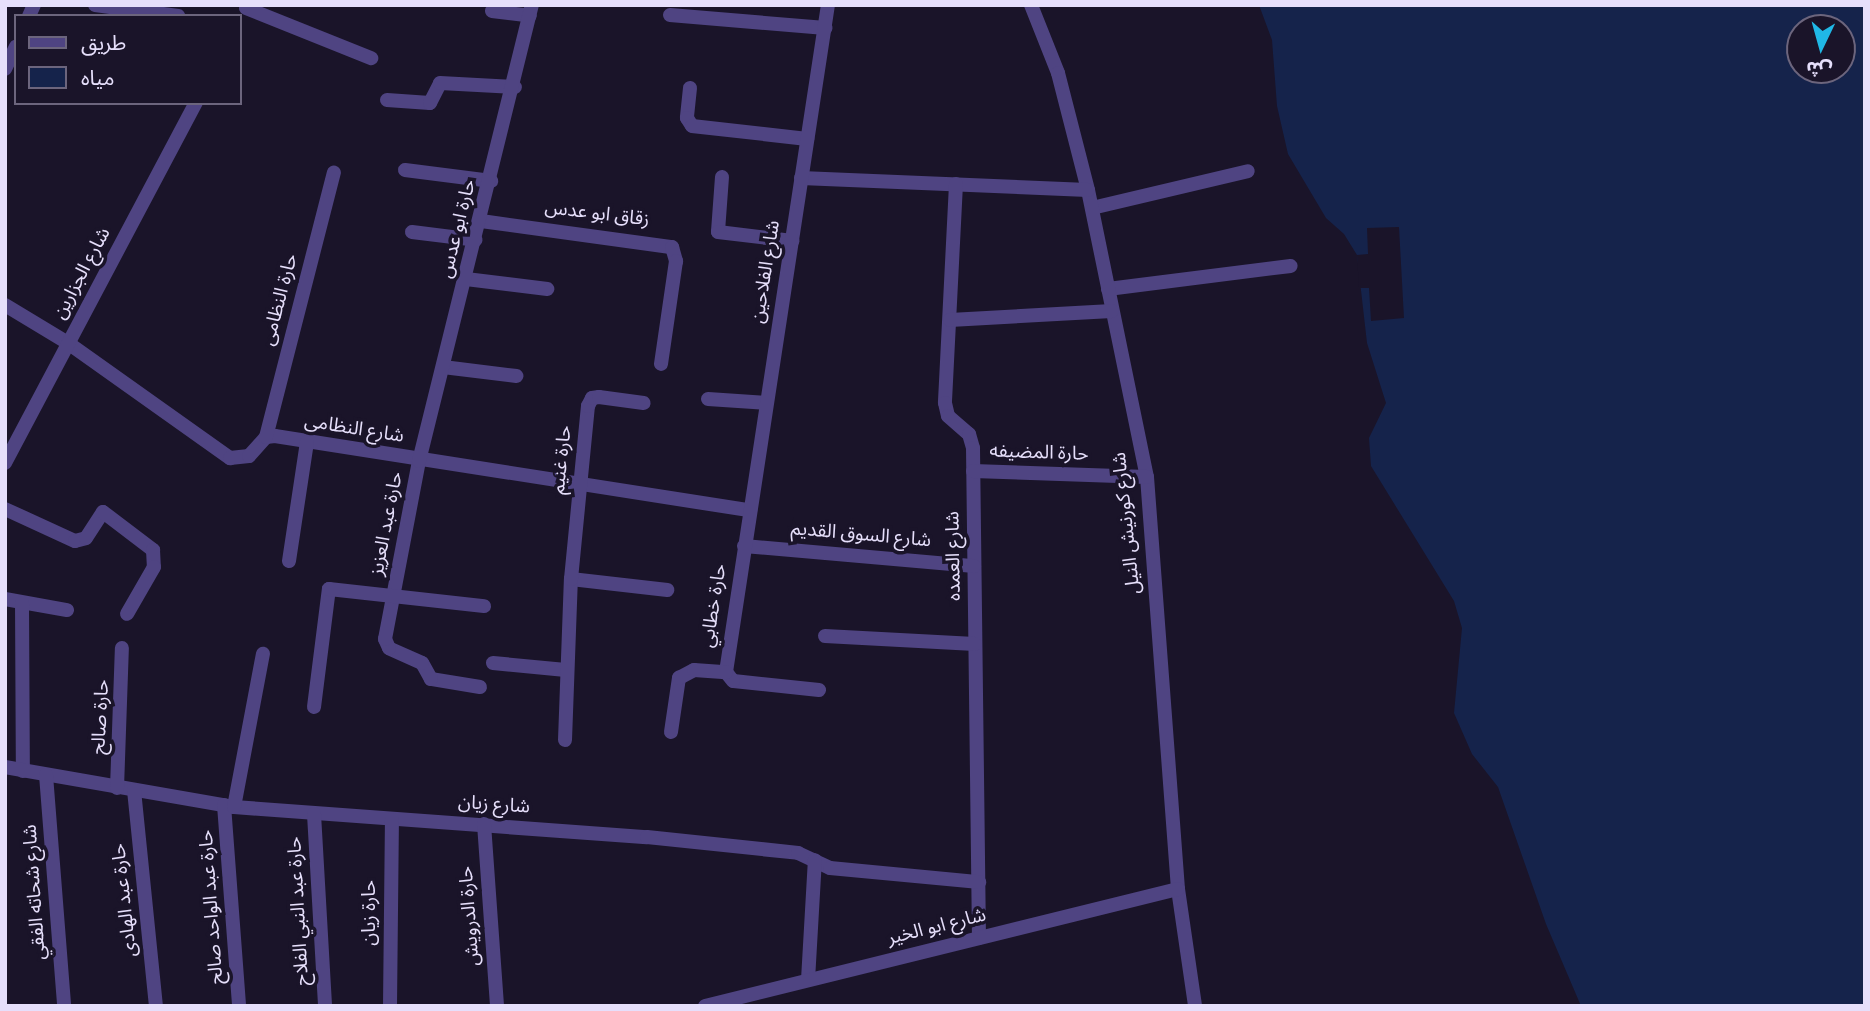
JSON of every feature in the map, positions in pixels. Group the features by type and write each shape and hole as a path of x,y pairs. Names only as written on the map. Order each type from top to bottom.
{"street":[{"path":"95,5 163,14"},
{"name":"شارع الفلاحين","path":"744,545 828,5"},
{"name":"شارع كورنيش النيل","path":"1031,5 1058,73 1088,190 1147,477 1178,889 1195,1006"},
{"path":"244,11 371,58"},
{"path":"492,11 531,11"},
{"name":"حارة ابو عدس","path":"419,461 491,181 531,11"},
{"path":"670,15 825,28"},
{"path":"5,69 14,50"},
{"path":"387,100 430,103 440,83 514,87"},
{"path":"690,88 687,118 692,127 807,139"},
{"name":"شارع الجزارين","path":"5,463 194,105"},
{"path":"405,170 491,181"},
{"path":"1092,208 1248,171"},
{"name":"حارة النظامى","path":"266,437 334,173"},
{"path":"722,177 718,232 792,241"},
{"path":"801,178 1088,190"},
{"name":"شارع العمده","path":"956,184 945,403 948,416 969,434 973,471 979,938"},
{"name":"زقاق ابو عدس","path":"481,221 672,247 676,261 661,364"},
{"path":"412,232 476,240"},
{"path":"1108,289 1291,265"},
{"path":"466,279 547,289"},
{"path":"5,306 68,342 230,457 249,456 266,437"},
{"path":"950,320 1112,311"},
{"path":"443,367 516,376"},
{"name":"حارة غنيم","path":"565,740 571,579 579,485 592,398 644,403"},
{"path":"708,399 766,403"},
{"name":"شارع النظامى","path":"266,437 750,510"},
{"path":"289,561 307,442"},
{"name":"حارة عبد العزيز","path":"419,461 386,645 413,656 438,682 480,687"},
{"name":"حارة المضيفه","path":"973,471 1147,477"},
{"path":"5,509 75,541 86,538 103,512 153,550 154,567 127,614"},
{"name":"شارع السوق القديم","path":"744,545 974,566"},
{"name":"حارة خطابي","path":"744,545 726,672 733,681 819,690"},
{"path":"571,579 667,590"},
{"name":"حارة عبد العزيز","path":"314,707 329,589 394,594 484,606"},
{"path":"5,599 67,610"},
{"path":"22,603 23,771"},
{"path":"825,636 975,644"},
{"name":"حارة صالح","path":"117,788 122,648"},
{"name":"حارة عبد الواحد صالح","path":"239,1006 229,806 263,654"},
{"path":"493,663 566,670"},
{"name":"حارة خطابي","path":"671,732 679,678 694,670 726,672"},
{"name":"شارع زيان","path":"5,767 229,806 391,820 484,824 798,853 831,867 979,882"},
{"name":"شارع شحاته الفقي","path":"46,775 64,1006"},
{"name":"حارة عبد الهادى","path":"134,790 156,1006"},
{"name":"حارة عبد النبي الفلاح","path":"314,814 325,1006"},
{"name":"حارة زيان","path":"390,1006 391,820"},
{"name":"حارة الدرويش","path":"484,824 497,1006"},
{"path":"808,980 815,860"},
{"name":"شارع ابو الخير","path":"705,1006 1178,889"}],"water":[{"path":"1259,5 1865,5 1865,1006 1581,1006 1546,924 1498,787 1472,754 1454,713 1462,628 1454,601 1371,466 1369,438 1386,403 1367,343 1357,255 1344,234 1326,218 1288,154 1277,106 1272,40"}],"pier":[{"path":"1399,227 1404,318 1371,321 1369,288 1359,288 1357,255 1368,254 1367,228"}]}
